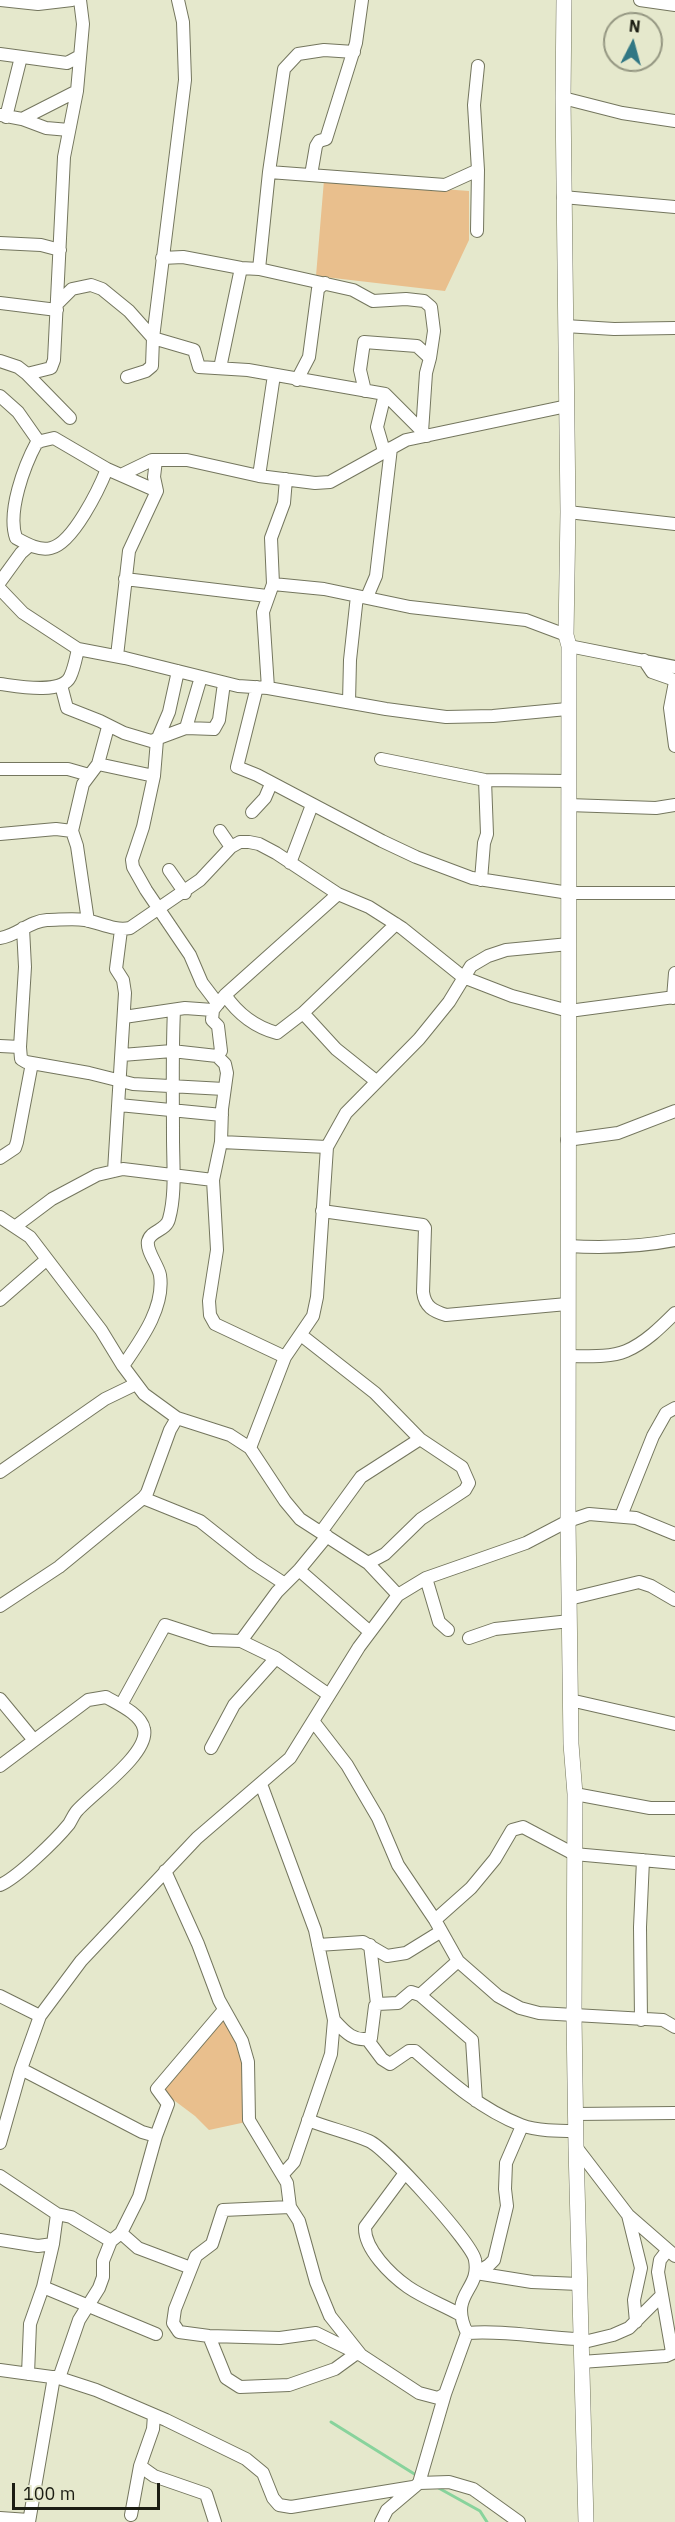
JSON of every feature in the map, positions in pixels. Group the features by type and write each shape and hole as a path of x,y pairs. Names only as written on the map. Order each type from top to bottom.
{"main road":[{"path":"564,0 563,197 568,512 569,892 568,1521 571,1744 575,1794 575,2114 584,2521"}],"street":[{"path":"0,0 38,4 68,1"},
{"path":"27,374 51,368 54,360 64,157 77,91 83,24 80,0"},
{"path":"127,377 146,371 152,366 162,258 185,80 183,22 178,0"},
{"path":"311,176 316,146 319,141 326,139 354,52 362,0"},
{"path":"640,0 675,5"},
{"path":"259,269 269,172 284,69 298,54 324,50 354,52"},
{"path":"0,54 67,63 80,56"},
{"path":"21,57 3,116 22,119 46,128 69,130"},
{"path":"477,66 474,105 478,170 477,231"},
{"path":"22,119 77,91"},
{"path":"563,98 622,113 674,121 675,106"},
{"path":"269,172 445,185 478,170"},
{"path":"563,197 675,207"},
{"path":"0,243 40,245 60,250"},
{"path":"162,258 183,257 241,268 259,269 353,290 373,301 390,298 424,301 431,307 434,331 426,373 424,434"},
{"path":"220,368 241,268"},
{"path":"297,380 309,357 318,289 325,283"},
{"path":"57,307 72,289 91,285 102,289 129,311 139,325 153,338 194,350 199,367 274,375 385,394 424,434"},
{"path":"0,303 57,307"},
{"path":"565,326 614,329 675,328"},
{"path":"365,391 360,370 364,342 417,346 430,358"},
{"path":"0,361 18,367 27,374 70,418"},
{"path":"259,476 274,375"},
{"path":"349,702 350,660 362,597 376,576 387,449 377,427 385,394"},
{"path":"0,396 18,412 39,442"},
{"path":"121,475 152,460 187,460 259,476 315,483 330,482 387,449 424,434 567,406"},
{"path":"107,469 76,526 59,544 52,548 29,546 16,538 14,523 16,501 26,463 39,442 54,438 107,469 157,491"},
{"path":"117,656 129,551 157,491 154,477 156,460"},
{"path":"286,479 284,503 271,538 273,584 263,612 262,687 237,767 416,857 481,880 569,892 675,893"},
{"path":"568,512 675,524"},
{"path":"0,582 21,553 29,546"},
{"path":"125,579 267,596"},
{"path":"273,584 321,589 410,608 526,620 567,640 626,658 675,667"},
{"path":"0,589 23,613 78,649 117,656 201,677 446,717 493,716 567,709"},
{"path":"0,684 45,688 61,685 69,680 78,649"},
{"path":"644,660 652,672 675,681 670,708 675,746"},
{"path":"178,671 169,712 157,740 154,777 143,827 132,860 133,867 190,955 202,983 219,1003"},
{"path":"186,728 201,677"},
{"path":"61,685 67,708 100,721 108,727 151,741 186,728 214,729 219,720 225,682"},
{"path":"88,921 77,846 72,831 83,784 98,764 108,727"},
{"path":"381,759 485,780 568,781"},
{"path":"98,764 154,777"},
{"path":"0,769 68,770 89,775"},
{"path":"481,880 484,843 488,834 485,780"},
{"path":"252,812 265,798 271,784"},
{"path":"290,863 312,805"},
{"path":"568,805 656,808 675,805"},
{"path":"0,834 56,829 72,831"},
{"path":"220,831 231,848"},
{"path":"0,938 9,937 22,928 45,920 88,921 121,930 130,928 185,893 240,842 259,844 338,894 369,907 396,924 463,977 512,996 569,1011 674,998 675,973"},
{"path":"169,870 185,893"},
{"path":"217,1056 221,1051 218,1026 212,1020 219,1003 338,894"},
{"path":"124,1017 219,1003 234,1008 260,1029 277,1033 303,1013 396,924"},
{"path":"22,928 25,968 21,1059 32,1064 89,1073 120,1082 172,1088 224,1089"},
{"path":"114,1171 125,993 123,980 116,969 121,930"},
{"path":"250,1448 285,1357 313,1316 317,1297 327,1147 346,1113 419,1038 449,1002 471,966 488,956 506,950 569,944"},
{"path":"123,1366 137,1346 158,1303 160,1273 148,1246 148,1240 153,1233 162,1230 169,1222 174,1175 172,1051 174,1010"},
{"path":"303,1013 336,1049 376,1081"},
{"path":"0,1046 20,1047"},
{"path":"122,1055 172,1051 217,1056 225,1064 221,1142 213,1180 217,1250 209,1301 210,1315 215,1324 285,1357"},
{"path":"0,1158 15,1148 32,1064"},
{"path":"119,1105 222,1115"},
{"path":"567,1140 618,1133 675,1111"},
{"path":"221,1142 327,1147"},
{"path":"5,1222 97,1175 123,1169 213,1180"},
{"path":"322,1211 423,1225 425,1228 424,1302 433,1311 446,1315 567,1304"},
{"path":"5,1222 30,1237 101,1330 123,1366 144,1394 177,1418 230,1435 250,1448 285,1501 300,1519 368,1563 398,1595"},
{"path":"568,1246 608,1247 675,1240"},
{"path":"0,1300 46,1260"},
{"path":"569,1356 597,1356 626,1351 658,1330 675,1313"},
{"path":"301,1335 375,1393 420,1439 462,1467 469,1483 465,1490 421,1520 385,1554 368,1563"},
{"path":"0,1472 105,1400 136,1384"},
{"path":"621,1516 653,1436 666,1413 675,1408"},
{"path":"0,1606 59,1567 143,1498 177,1418"},
{"path":"241,1641 285,1584 299,1570 361,1477 420,1439"},
{"path":"143,1498 200,1521 244,1557 285,1584"},
{"path":"0,2143 21,2069 40,2016 81,1961 165,1871 197,1838 290,1758 370,1632 398,1595 426,1578 526,1543 568,1521 589,1514 636,1518 675,1534"},
{"path":"299,1570 370,1632"},
{"path":"426,1578 439,1622 448,1630"},
{"path":"569,1599 639,1582 675,1600"},
{"path":"469,1638 495,1629 570,1621"},
{"path":"121,1706 165,1625 211,1640 241,1641 276,1658 329,1695"},
{"path":"211,1748 234,1705 276,1658"},
{"path":"0,1766 87,1700 106,1697 139,1719 144,1728 144,1737 113,1780 76,1812 68,1825 39,1855 0,1886"},
{"path":"0,1699 33,1739"},
{"path":"570,1700 675,1724"},
{"path":"313,1721 347,1765 378,1818 399,1865 435,1920 458,1961 498,1995 520,2008 539,2013 663,2020 675,2027"},
{"path":"261,1784 315,1930 334,2020 331,2054 294,2162 283,2174"},
{"path":"575,1794 650,1808 675,1808"},
{"path":"435,1920 477,1880 495,1859 512,1830 523,1827 574,1854 675,1863"},
{"path":"641,2020 640,1927 643,1860"},
{"path":"165,1871 198,1944 224,2010 242,2041 248,2062 249,2120 287,2183 290,2207 299,2221 316,2283 330,2316 359,2354"},
{"path":"318,1945 356,1941 370,1945 387,1956 406,1953 440,1932"},
{"path":"334,2020 357,2039 371,2038 377,2004 370,1945"},
{"path":"420,1995 458,1961"},
{"path":"377,2004 398,2003 411,1992 420,1995 472,2040 476,2101"},
{"path":"0,1996 40,2016"},
{"path":"0,2518 29,2521 56,2378 80,2320 103,2277 103,2260 111,2241 121,2233 139,2197 156,2136 168,2104 157,2089 224,2010"},
{"path":"367,2039 382,2059 390,2064 409,2051 415,2051 476,2101 522,2126 552,2131 576,2131"},
{"path":"21,2069 142,2132 156,2136"},
{"path":"0,2097 13,2101"},
{"path":"575,2114 675,2113"},
{"path":"308,2120 371,2141 405,2173 475,2256 476,2272 462,2301 459,2314 467,2333 416,2485 387,2510 381,2522"},
{"path":"476,2272 494,2260 507,2206 506,2163 522,2126"},
{"path":"576,2147 628,2215 671,2254 660,2260 658,2272 674,2352 666,2356 581,2362"},
{"path":"405,2173 365,2227 365,2234 372,2249 408,2287 459,2314"},
{"path":"0,2176 57,2214 71,2217 111,2241"},
{"path":"290,2207 223,2210 212,2244 196,2256 172,2316 173,2323 179,2332 209,2336 280,2338 316,2333 359,2354 419,2393 438,2398 445,2394"},
{"path":"28,2374 30,2324 43,2287 57,2214"},
{"path":"628,2215 641,2268 634,2300 636,2322"},
{"path":"121,2233 138,2248 191,2268"},
{"path":"0,2240 38,2246 53,2244"},
{"path":"476,2272 532,2282 579,2284"},
{"path":"43,2287 156,2334"},
{"path":"634,2300 661,2294"},
{"path":"467,2333 507,2333 580,2341 613,2335 629,2328 661,2294"},
{"path":"209,2336 226,2378 240,2387 289,2385 335,2369 359,2354"},
{"path":"0,2370 56,2378 96,2390 246,2459 263,2473 273,2498 279,2505 291,2507 416,2485 448,2482 473,2489 519,2522"},
{"path":"131,2515 140,2466 153,2429 154,2415"},
{"path":"140,2466 154,2476 206,2494 215,2522"}],"shaded area":[{"path":"324,180 469,191 469,240 445,291 316,276"},
{"path":"224,2015 240,2043 246,2122 209,2130 195,2116 159,2089"}],"waterway":[{"path":"331,2422 416,2475"},
{"path":"435,2486 480,2511 487,2522"}]}
